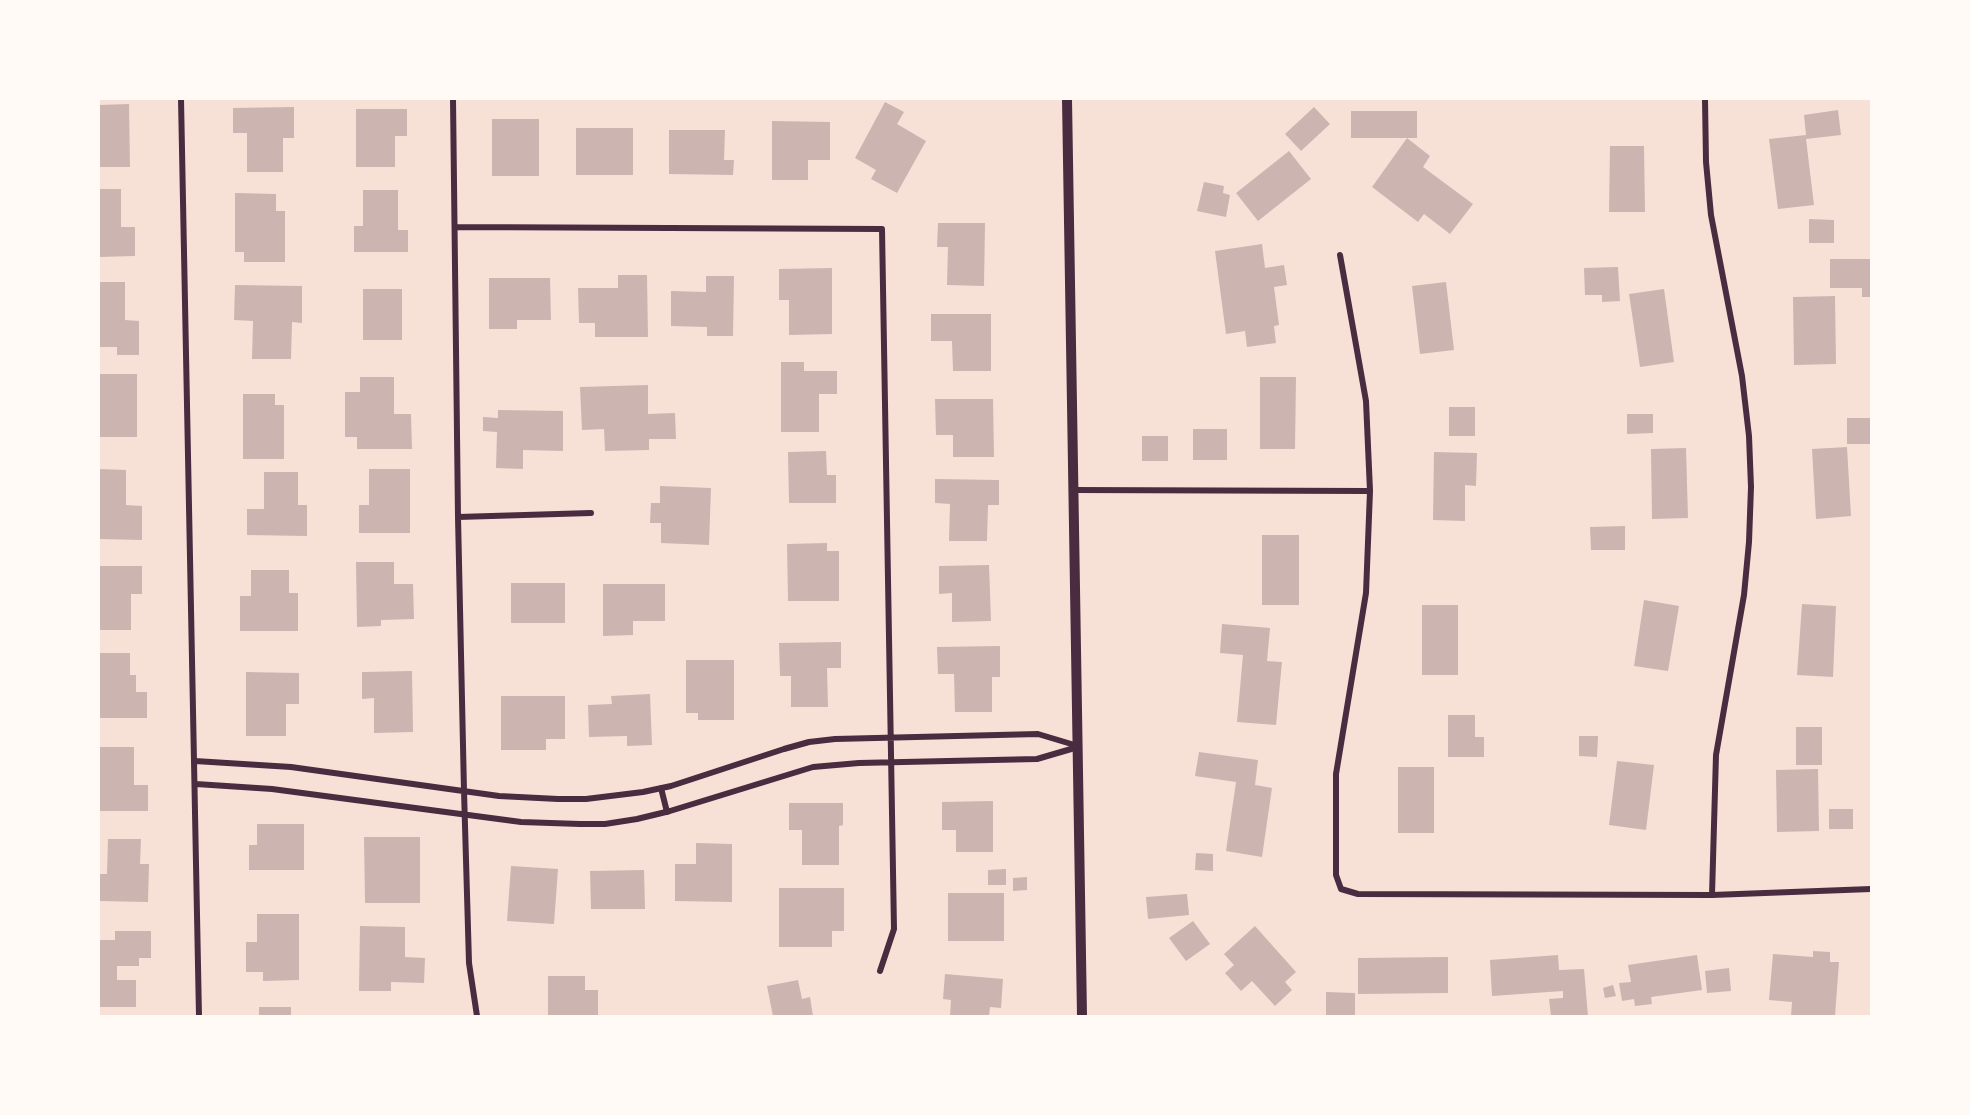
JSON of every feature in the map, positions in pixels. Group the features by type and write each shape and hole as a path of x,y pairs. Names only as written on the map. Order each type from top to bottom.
{"main road":[{"path":"1067,99 1082,1016"}],"street":[{"path":"181,99 199,1016"},
{"path":"453,99 464,791 469,963 477,1016"},
{"path":"1705,99 1711,215 1742,376 1749,436 1750,487 1749,542 1744,595 1716,755 1712,895"},
{"path":"456,227 882,229 894,929 880,971"},
{"path":"1340,255 1366,400 1370,491 1366,593 1336,774 1336,875 1341,889 1358,894 1712,895 1871,889"},
{"path":"1072,490 1370,491"},
{"path":"458,517 591,513"},
{"path":"195,761 291,767 499,796 558,799 616,796 661,788 809,742 835,739 1038,734 1078,746"},
{"path":"196,784 272,789 549,824 605,824 667,812 813,767 837,764 1037,759 1078,746"},
{"path":"661,788 667,812"}],"building":[{"path":"885,102 904,112 897,124 926,141 897,193 871,179 876,170 855,158"},
{"path":"129,104 130,167 99,167 99,105"},
{"path":"294,107 294,138 283,138 283,172 247,172 247,133 233,133 233,108"},
{"path":"1314,107 1330,124 1301,151 1285,134"},
{"path":"356,109 407,109 407,136 395,136 395,167 356,167"},
{"path":"1838,110 1841,135 1806,139 1814,205 1778,209 1769,139 1806,135 1804,115"},
{"path":"1351,111 1417,111 1417,138 1351,138"},
{"path":"492,119 539,119 539,176 492,176"},
{"path":"772,121 830,122 830,160 808,160 808,180 772,180"},
{"path":"576,128 633,128 633,175 576,175"},
{"path":"669,130 725,130 724,160 734,160 733,175 669,174"},
{"path":"1407,138 1430,156 1423,167 1473,204 1450,234 1424,214 1418,222 1372,187"},
{"path":"1610,146 1644,146 1645,212 1609,212"},
{"path":"1289,151 1311,179 1258,221 1236,193"},
{"path":"1204,182 1224,186 1223,193 1230,195 1226,217 1197,211"},
{"path":"99,189 121,189 121,227 135,227 135,256 99,257"},
{"path":"363,190 398,190 398,230 408,230 408,252 354,252 354,226 363,226"},
{"path":"235,193 276,194 276,211 285,211 285,262 244,262 244,252 235,252"},
{"path":"1809,219 1834,220 1834,243 1809,243"},
{"path":"938,223 985,223 984,286 947,285 948,247 937,247"},
{"path":"1262,244 1265,268 1284,265 1287,285 1274,287 1279,325 1274,326 1276,343 1247,347 1245,331 1226,334 1215,251"},
{"path":"1830,259 1871,259 1871,297 1862,297 1862,288 1830,288"},
{"path":"1618,267 1620,301 1602,302 1602,295 1585,295 1584,268"},
{"path":"832,268 832,334 789,335 789,300 779,300 779,269"},
{"path":"618,275 647,275 648,337 595,337 595,323 579,323 578,288 618,288"},
{"path":"706,276 734,276 733,336 707,336 707,327 671,326 671,291 706,292"},
{"path":"489,278 550,278 551,320 517,320 517,329 489,329"},
{"path":"99,282 125,282 125,320 139,321 139,355 117,355 117,347 99,347"},
{"path":"1446,282 1454,350 1420,354 1412,286"},
{"path":"235,285 302,286 302,323 292,322 291,359 252,359 253,321 234,320"},
{"path":"363,289 402,289 402,340 363,340"},
{"path":"1664,289 1674,362 1640,367 1629,294"},
{"path":"1835,296 1836,364 1794,365 1793,297"},
{"path":"931,314 991,314 991,371 953,371 952,341 931,341"},
{"path":"781,362 804,362 804,371 837,371 837,394 819,394 819,432 781,432"},
{"path":"99,374 137,374 137,437 99,437"},
{"path":"360,377 394,377 394,414 411,414 412,449 357,449 357,437 345,437 345,392 360,392"},
{"path":"1260,377 1296,377 1295,449 1260,449"},
{"path":"648,385 648,414 675,413 676,439 649,439 649,450 605,451 604,429 582,430 580,387"},
{"path":"243,394 275,394 275,405 284,405 284,459 243,459"},
{"path":"935,399 993,399 994,457 953,457 953,435 936,435"},
{"path":"1449,407 1475,407 1475,436 1449,436"},
{"path":"498,410 563,411 563,451 523,450 523,469 496,468 497,432 483,431 483,417 498,418"},
{"path":"1627,414 1653,414 1653,433 1627,434"},
{"path":"1847,418 1871,418 1871,444 1847,444"},
{"path":"1193,429 1227,429 1227,460 1193,460"},
{"path":"1142,436 1168,436 1168,461 1142,461"},
{"path":"1847,447 1851,516 1816,519 1812,449"},
{"path":"1686,448 1688,518 1652,519 1651,449"},
{"path":"826,451 827,475 836,475 836,503 789,503 788,452"},
{"path":"1434,452 1477,453 1476,486 1465,485 1465,521 1433,520"},
{"path":"99,469 126,470 126,505 142,506 142,540 99,539"},
{"path":"369,469 410,469 410,533 359,533 359,505 369,505"},
{"path":"264,472 298,472 298,505 307,505 307,536 247,535 247,509 264,509"},
{"path":"935,479 999,480 999,505 988,505 987,541 949,541 950,504 935,503"},
{"path":"660,486 711,488 709,545 661,543 661,523 650,523 651,503 660,503"},
{"path":"1625,526 1625,550 1591,550 1590,527"},
{"path":"1262,535 1299,535 1299,605 1262,605"},
{"path":"827,543 827,551 839,551 839,601 788,601 787,544"},
{"path":"356,562 394,562 394,584 413,584 414,619 381,620 381,626 357,627"},
{"path":"989,565 991,621 952,622 952,593 939,594 939,566"},
{"path":"99,566 142,566 142,594 131,594 131,630 99,630"},
{"path":"251,570 289,570 289,593 298,593 298,631 240,631 240,596 251,596"},
{"path":"511,583 565,583 565,623 511,623"},
{"path":"603,584 665,584 665,621 633,621 633,635 603,636"},
{"path":"1644,600 1679,606 1668,671 1634,666"},
{"path":"1802,604 1836,606 1833,677 1797,675"},
{"path":"1422,605 1458,605 1458,675 1422,675"},
{"path":"1222,624 1270,628 1267,661 1282,662 1276,725 1237,722 1243,655 1220,653"},
{"path":"841,642 841,668 827,668 828,707 791,707 791,676 780,676 779,643"},
{"path":"1000,646 1000,677 992,677 992,712 955,712 954,674 938,674 937,647"},
{"path":"99,653 130,653 130,675 136,675 136,692 147,692 147,718 99,718"},
{"path":"686,660 734,660 734,720 698,720 698,713 686,713"},
{"path":"412,671 413,732 374,733 374,698 362,699 362,672"},
{"path":"246,672 299,673 299,704 286,704 286,736 246,736"},
{"path":"650,694 652,745 627,746 627,736 589,737 588,705 612,704 611,696"},
{"path":"501,696 565,696 565,739 546,739 546,750 501,750"},
{"path":"1448,715 1475,715 1475,737 1484,737 1484,757 1448,757"},
{"path":"1796,727 1822,727 1822,765 1796,765"},
{"path":"1579,736 1598,736 1597,757 1579,756"},
{"path":"99,747 134,747 134,785 148,785 148,811 99,811"},
{"path":"1199,752 1258,760 1255,785 1272,788 1262,857 1226,851 1236,782 1195,776"},
{"path":"1617,761 1654,765 1646,830 1609,825"},
{"path":"1398,767 1434,767 1434,833 1398,833"},
{"path":"1818,769 1819,831 1777,832 1776,770"},
{"path":"993,801 993,852 956,852 956,830 942,830 942,802"},
{"path":"789,803 843,803 843,825 839,826 839,865 802,865 802,830 789,830"},
{"path":"1829,809 1853,809 1853,829 1829,829"},
{"path":"257,824 304,824 304,870 249,870 249,845 257,845"},
{"path":"364,837 420,837 420,903 365,903"},
{"path":"108,839 141,839 140,864 149,864 148,902 99,901 99,874 107,874"},
{"path":"696,843 732,844 732,902 675,901 675,864 696,864"},
{"path":"1196,853 1213,854 1213,871 1195,870"},
{"path":"511,866 558,869 554,924 507,921"},
{"path":"1006,869 1006,885 988,885 988,870"},
{"path":"644,870 645,909 591,909 590,871"},
{"path":"1027,877 1027,890 1013,891 1013,878"},
{"path":"779,888 844,888 844,931 832,931 832,947 779,947"},
{"path":"948,893 1004,893 1004,941 948,941"},
{"path":"1187,894 1189,915 1148,919 1146,897"},
{"path":"257,914 299,914 299,980 263,981 263,972 246,972 246,942 257,942"},
{"path":"1193,921 1210,944 1186,961 1169,938"},
{"path":"360,926 405,927 405,957 425,958 424,983 391,982 391,991 359,991"},
{"path":"1255,926 1296,972 1285,982 1292,990 1275,1006 1252,981 1241,991 1225,973 1234,965 1224,954"},
{"path":"115,931 151,931 151,958 139,958 139,966 117,966 117,980 136,980 136,1007 99,1007 99,940 115,940"},
{"path":"1813,951 1830,952 1830,962 1839,962 1835,1016 1791,1016 1792,1002 1769,1000 1773,954 1813,957"},
{"path":"1558,955 1559,970 1584,969 1588,1016 1551,1016 1549,999 1563,998 1563,991 1492,996 1490,960"},
{"path":"1697,955 1702,990 1651,997 1652,1004 1635,1006 1634,999 1622,1001 1619,983 1631,982 1628,965"},
{"path":"1448,957 1448,993 1358,994 1358,958"},
{"path":"1729,968 1731,991 1707,993 1705,971"},
{"path":"945,974 1003,979 1001,1008 990,1007 989,1016 950,1016 951,1000 943,999"},
{"path":"548,976 585,976 585,990 598,990 598,1016 548,1016"},
{"path":"798,980 802,999 810,997 813,1016 773,1016 767,986"},
{"path":"1613,985 1616,996 1605,998 1603,988"},
{"path":"1326,992 1355,993 1355,1016 1326,1016"},
{"path":"259,1007 291,1007 291,1016 259,1016"}]}
